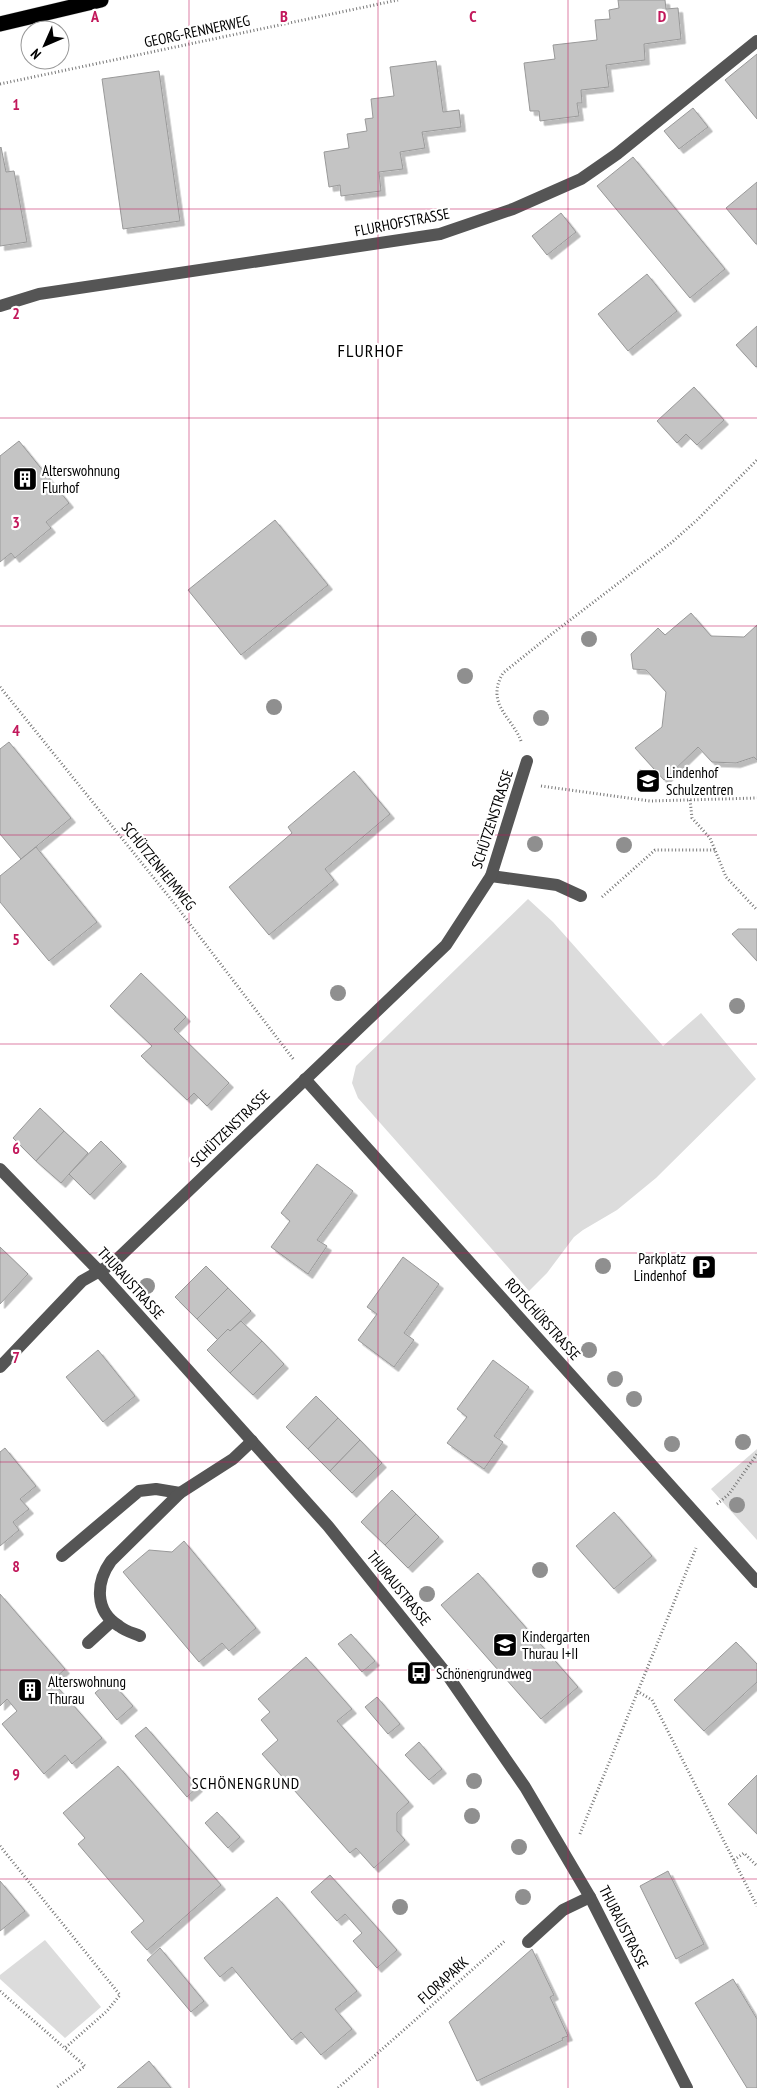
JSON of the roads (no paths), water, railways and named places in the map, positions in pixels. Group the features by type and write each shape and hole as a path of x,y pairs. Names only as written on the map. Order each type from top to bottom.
{"highway":[{"path":"0,24 101,0"}],"street":[{"name":"FLURHOFSTRASSE","path":"0,306 39,294 440,234 504,212 581,179 617,154 757,40"},
{"name":"SCHÜTZENSTRASSE","path":"0,1367 82,1280 112,1264 446,945 491,876 527,761"},
{"path":"491,876 556,885 581,896"},
{"name":"ROTSCHÜRSTRASSE","path":"305,1079 757,1582"},
{"name":"THURAUSTRASSE","path":"0,1169 99,1271 328,1526 446,1673 525,1787 590,1897 674,2058 687,2088"},
{"path":"140,1636 119,1627 104,1610 100,1598 103,1573 111,1561 180,1493 232,1459 252,1441"},
{"path":"62,1556 140,1491 156,1488 180,1493"},
{"path":"88,1643 112,1621"},
{"path":"528,1942 563,1910 590,1897"}],"place":[{"name":"Alterswohnung Flurhof","path":"25,479"},
{"name":"Lindenhof Schulzentren","path":"648,781"},
{"name":"Parkplatz Lindenhof","path":"704,1267"},
{"name":"Kindergarten Thurau I+II","path":"505,1645"},
{"name":"Schönengrundweg","path":"419,1673"},
{"name":"Alterswohnung Thurau","path":"30,1690"}],"district":[{"name":"FLURHOF","path":"371,350"},
{"name":"SCHÖNENGRUND","path":"246,1783"}]}
